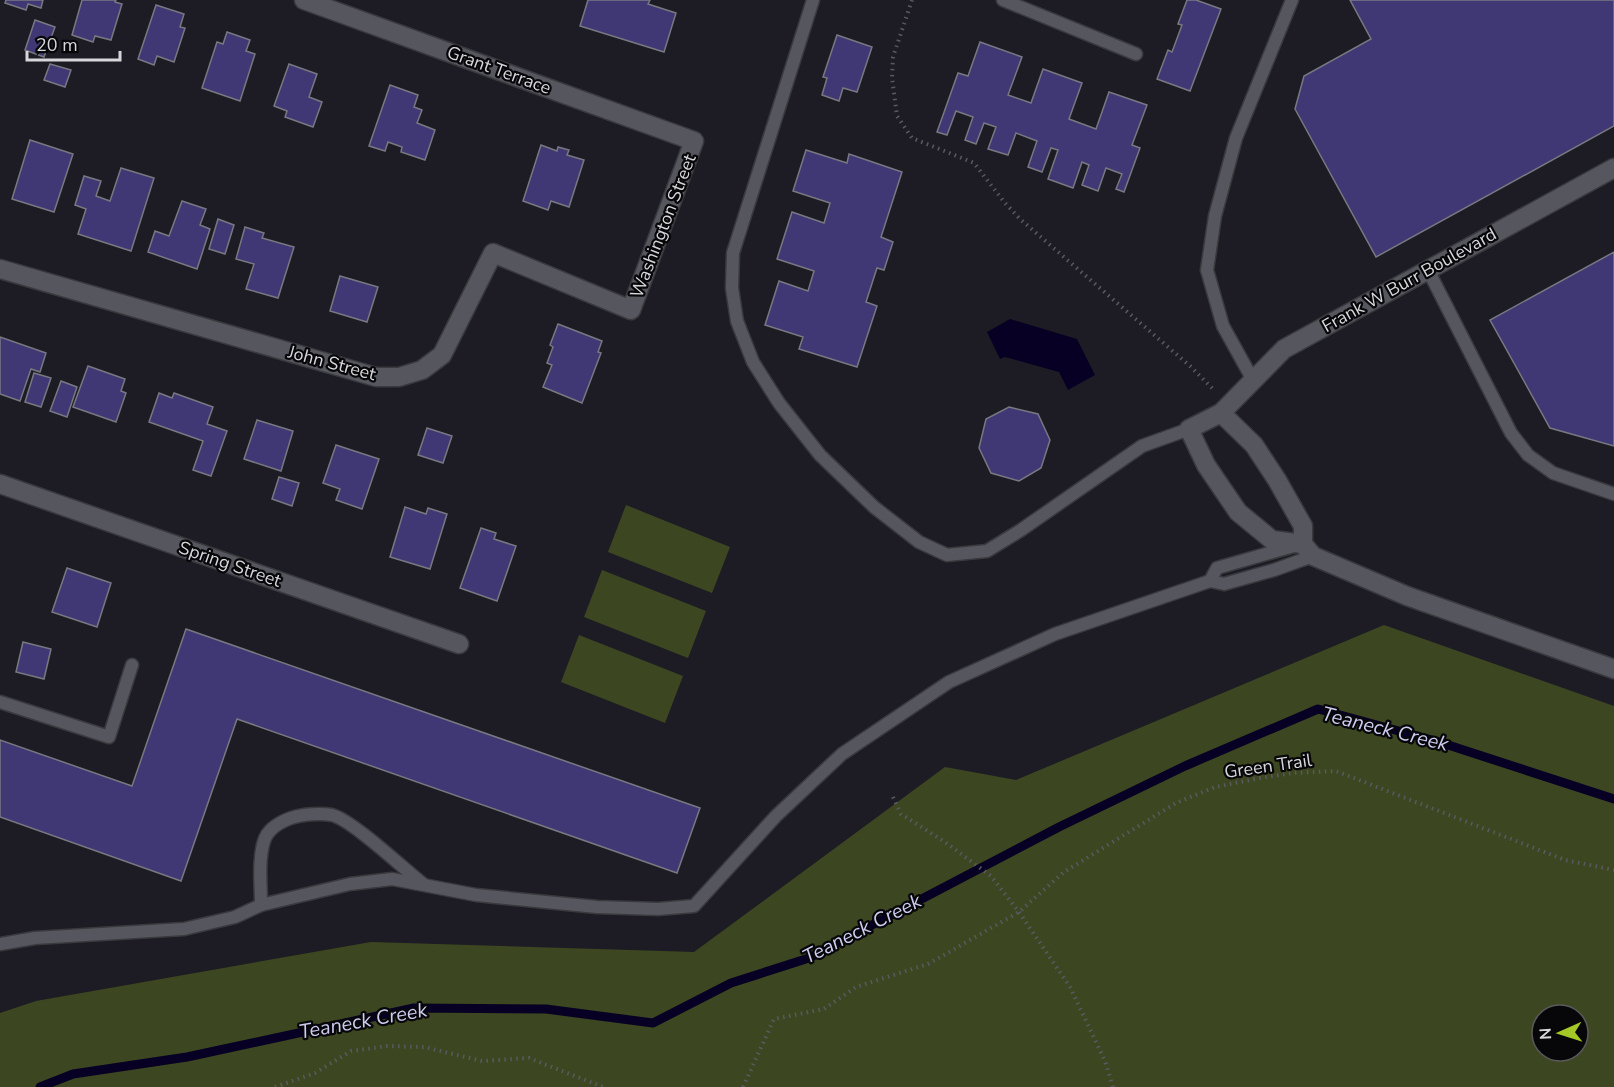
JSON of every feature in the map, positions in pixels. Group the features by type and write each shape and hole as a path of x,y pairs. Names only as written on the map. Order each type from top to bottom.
{"street":[{"name":"Grant Terrace","path":"304,0 694,141"},
{"name":"Washington Street","path":"631,310 694,141"},
{"name":"Frank W Burr Boulevard","path":"1189,429 1225,410 1284,349 1614,168"},
{"name":"John Street","path":"0,269 376,377 399,377 422,370 442,355 493,254 631,310"},
{"path":"1225,410 1254,445 1277,480 1303,526 1308,550"},
{"path":"1189,429 1206,465 1238,512 1272,540 1308,550 1407,596 1614,669"},
{"name":"Spring Street","path":"0,484 459,644"}],"lane":[{"path":"813,0 733,253 732,288 737,321 753,362 779,403 820,455 874,507 919,542 947,555 987,551 1021,531 1142,446 1189,429"},
{"path":"1003,0 1136,54"},
{"path":"1253,380 1223,326 1208,270 1215,216 1236,138 1292,0"},
{"path":"1428,270 1511,433 1528,455 1552,472 1614,494"},
{"path":"1210,581 1217,568 1308,550"},
{"path":"0,944 35,938 184,929 235,917 261,905 350,884 392,879 476,895 597,907 658,909 694,906 776,816 842,754 949,682 1055,634 1210,581 1224,584 1274,570 1308,550"},
{"path":"0,702 109,737 132,665"},
{"path":"261,905 262,855 265,838 280,822 310,815 334,816 349,824 424,885"}],"path":[{"path":"912,0 895,47 892,68 895,106 897,116 904,128 912,138 974,163 1020,219 1190,366 1225,410"},
{"name":"Green Trail","path":"743,1087 774,1019 824,1009 856,987 928,964 1019,912 1064,872 1176,803 1215,787 1293,773 1336,771 1565,860 1614,870"},
{"path":"893,797 901,814 963,854 991,876 1019,912 1070,987 1105,1061 1113,1087"},
{"path":"275,1087 315,1073 351,1051 388,1046 424,1047 482,1060 529,1058 603,1087"}],"green space":[{"path":"626,505 730,547 712,593 608,552"},
{"path":"602,570 706,611 688,658 584,617"},
{"path":"1384,625 1614,706 1614,1087 0,1087 0,1013 36,1001 371,942 694,952 945,767 1016,780"},
{"path":"579,635 683,676 665,723 561,682"}],"shaded area":[{"path":"1010,319 1077,339 1095,375 1068,390 1059,372 1005,357 1000,359 987,332"}],"building":[{"path":"6,0 43,0 41,8 28,4 26,10 5,3"},
{"path":"82,0 116,0 115,2 122,4 111,40 95,36 93,42 72,35"},
{"path":"588,0 650,0 648,4 676,13 664,52 580,26"},
{"path":"1187,0 1196,0 1221,9 1190,91 1157,79 1168,50 1172,52 1182,25 1178,24"},
{"path":"1350,0 1614,0 1614,126 1376,257 1295,109 1304,76 1371,39"},
{"path":"156,5 184,14 180,27 185,28 174,62 157,56 154,65 138,59"},
{"path":"35,20 55,27 44,57 25,50"},
{"path":"227,32 250,40 246,51 255,54 240,101 202,88 217,42 223,44"},
{"path":"837,35 872,47 857,92 843,88 839,101 822,95 827,78 823,77"},
{"path":"980,42 1022,57 1008,95 1031,103 1043,69 1082,83 1069,119 1096,129 1109,92 1147,105 1132,145 1140,148 1124,192 1116,189 1122,174 1106,168 1098,191 1082,185 1089,165 1082,162 1073,188 1048,179 1058,150 1051,148 1042,172 1028,167 1037,141 1016,133 1008,155 988,149 996,127 984,123 976,144 965,140 973,117 956,111 947,135 937,132 958,73 968,76"},
{"path":"50,64 71,70 65,87 44,80"},
{"path":"289,64 317,74 309,97 322,102 313,127 285,117 287,111 274,106"},
{"path":"390,85 418,95 414,107 422,110 417,123 435,130 425,160 401,152 402,147 388,142 385,151 369,146"},
{"path":"30,140 73,154 54,212 12,199"},
{"path":"541,145 557,151 558,147 569,150 567,155 584,160 569,207 551,201 548,210 523,201"},
{"path":"806,150 847,163 849,154 902,172 881,237 893,242 884,270 877,268 866,302 877,306 857,367 799,349 803,337 765,325 779,281 808,291 814,271 777,259 792,212 824,223 830,203 793,191"},
{"path":"121,168 154,178 131,251 78,234 86,209 75,205 84,176 101,181 96,196 110,201"},
{"path":"182,201 206,209 200,225 210,229 197,269 148,252 155,231 169,236"},
{"path":"218,219 234,225 225,254 209,249"},
{"path":"245,227 264,233 262,238 294,247 278,298 246,289 254,264 236,259"},
{"path":"1614,252 1614,446 1550,428 1490,320"},
{"path":"340,276 378,287 367,322 330,311"},
{"path":"558,324 602,341 598,352 601,353 582,403 543,387 552,365 547,363 553,347 550,345"},
{"path":"0,337 46,353 40,372 31,369 20,401 0,394"},
{"path":"88,366 125,379 121,391 126,393 116,422 73,407"},
{"path":"34,373 51,378 41,407 25,402"},
{"path":"61,381 77,387 67,417 50,411"},
{"path":"159,393 172,398 174,393 213,407 207,424 227,431 211,476 193,470 203,441 149,422"},
{"path":"1009,407 1038,414 1050,440 1041,468 1019,481 991,473 979,448 986,419"},
{"path":"257,420 293,431 281,471 244,459"},
{"path":"427,428 452,436 443,463 418,455"},
{"path":"336,445 379,459 362,509 336,500 340,489 323,483"},
{"path":"279,477 299,483 292,506 272,499"},
{"path":"405,507 426,514 428,508 447,514 430,569 390,557"},
{"path":"481,528 496,533 494,539 516,546 497,601 460,588"},
{"path":"67,568 111,583 97,627 52,612"},
{"path":"186,629 700,808 677,873 237,719 181,881 0,817 0,740 132,786"},
{"path":"23,642 51,649 44,679 16,672"}],"waterway":[{"name":"Teaneck Creek","path":"40,1087 73,1074 187,1057 414,1008 546,1009 653,1023 731,983 809,958 1059,827 1185,766 1318,709 1439,742 1614,799"}]}
